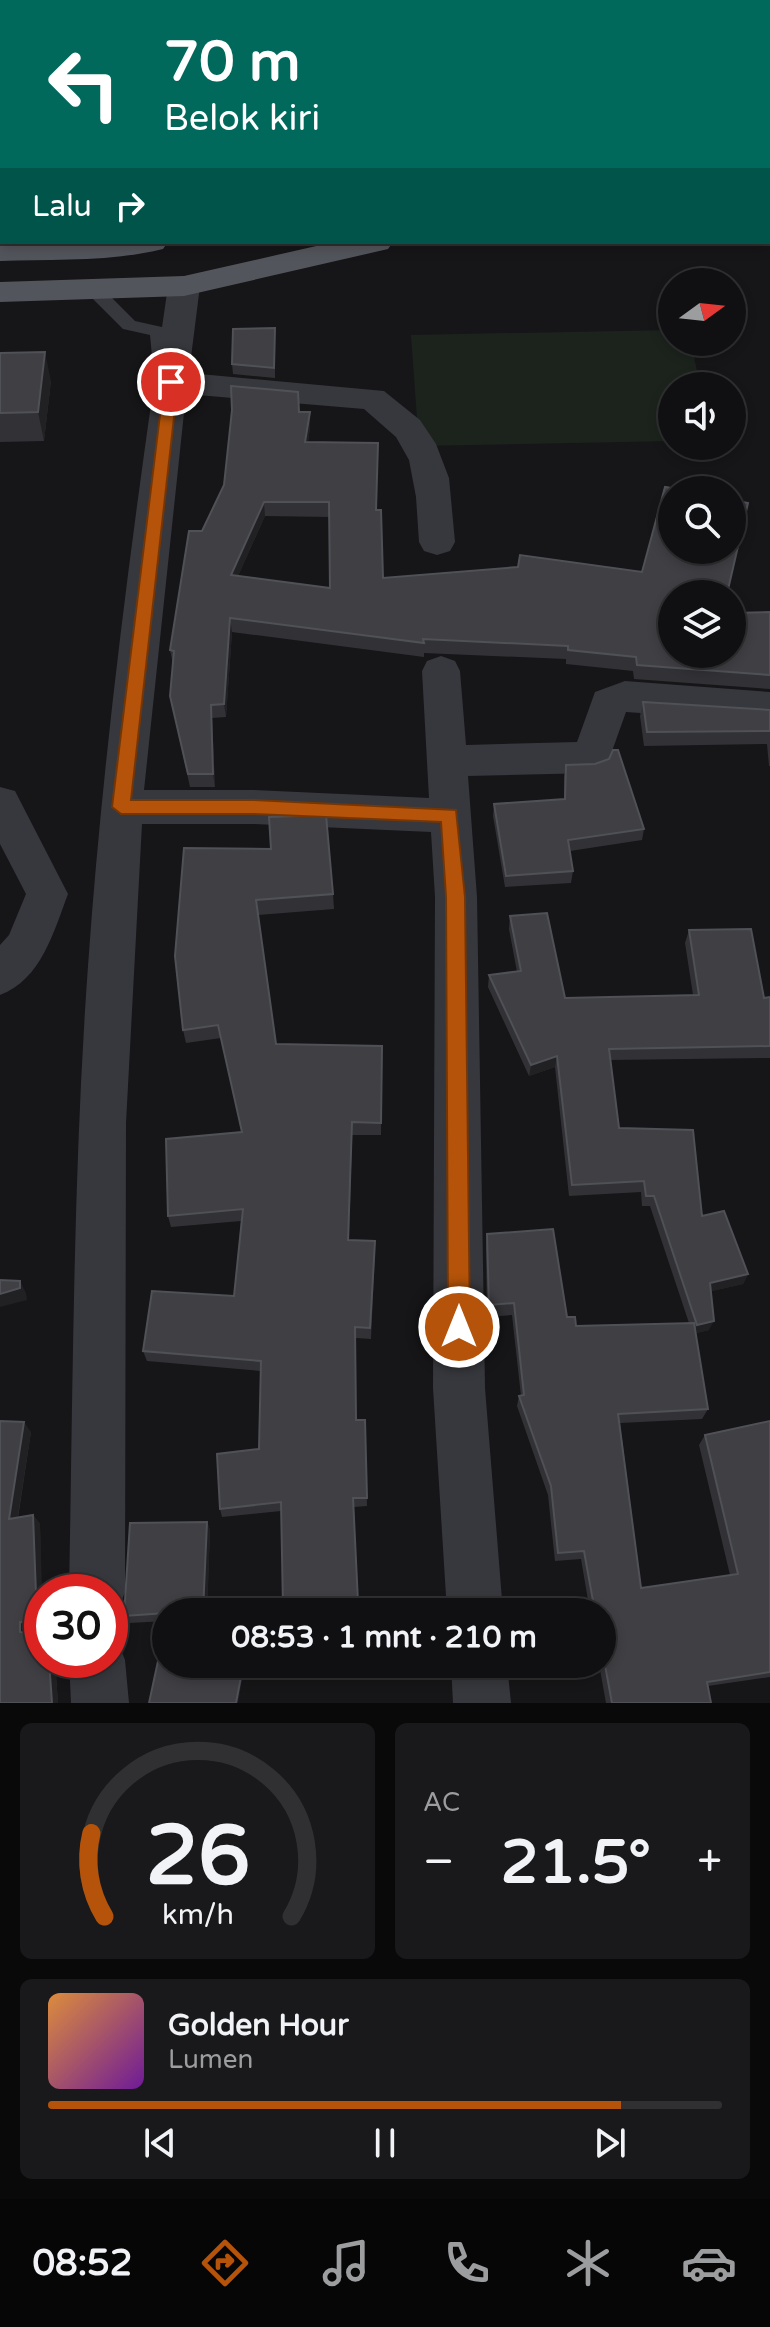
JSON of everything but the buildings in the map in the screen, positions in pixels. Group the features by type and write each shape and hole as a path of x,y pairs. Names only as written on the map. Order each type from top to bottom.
{"main road":[{"path":"0,251 79,244"},
{"path":"0,292 184,286 368,244"}],"street":[{"path":"97,1574 101,1180 110,969 121,807 164,367 184,286"},
{"path":"164,367 372,399 395,417 421,446 429,461 433,476 437,542"},
{"path":"441,671 456,897 459,1388 474,1598"},
{"path":"445,761 592,757 609,703 625,696 770,707"},
{"path":"0,803 47,894 26,946 0,976"},
{"path":"121,807 254,807 449,816"},
{"path":"98,1678 100,1703"},
{"path":"480,1678 482,1703"}],"lane":[{"path":"93,289 129,325 156,331 160,337 164,367"}],"shaded area":[{"path":"658,330 658,356 694,356 697,372 658,372 658,441 419,446 411,335"}],"route":[{"path":"171,382 121,807 254,807 449,816 456,897 459,1327"}]}
